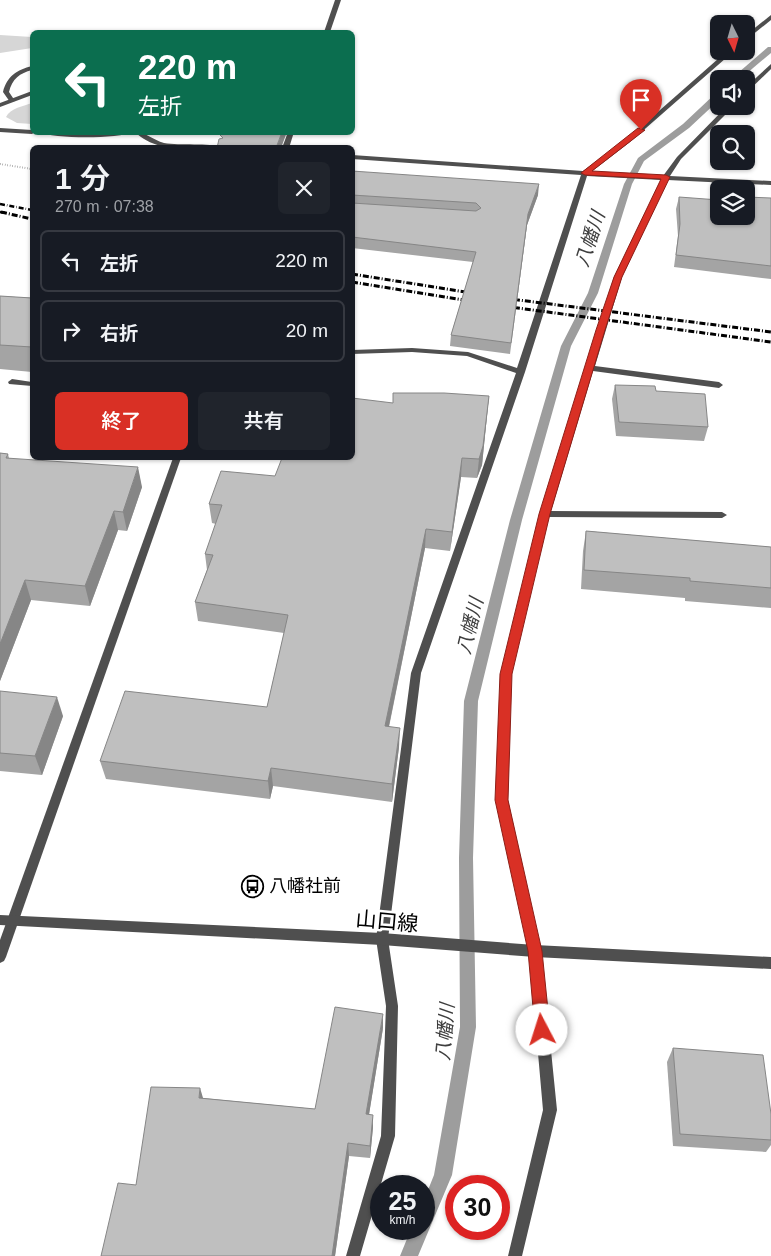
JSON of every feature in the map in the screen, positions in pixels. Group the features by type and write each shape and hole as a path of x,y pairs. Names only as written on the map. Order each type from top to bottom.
{"street":[{"path":"328,30 338,0"},
{"path":"755,30 771,17"},
{"path":"353,1256 388,1136 392,1006 382,939 416,672 521,372 585,173 628,141 721,60"},
{"path":"755,82 771,66"},
{"path":"12,100 6,92 8,83 15,75 30,69"},
{"path":"0,105 30,94"},
{"path":"515,1256 550,1110 535,951 502,800 506,674 545,514 588,368 618,277 666,177 679,158 722,115"},
{"path":"0,130 30,132"},
{"path":"141,135 144,139 171,145"},
{"path":"355,157 618,176 771,183"},
{"path":"355,352 412,350 468,354 521,372"},
{"path":"588,368 719,385"},
{"path":"12,382 30,384"},
{"path":"0,957 176,460"},
{"path":"545,514 722,515"},
{"name":"山口線","path":"0,920 382,939 420,944 771,963"}],"path":[{"path":"0,164 30,169"}],"shaded area":[{"path":"0,35 30,37 30,48 0,53"},
{"path":"30,104 30,124 17,123 6,117 14,109"}],"building":[{"path":"220,135 281,135 277,145 218,145 219,139 223,138"},
{"path":"355,171 539,184 528,214 511,343 451,335 476,252 355,237 355,203 476,211 481,208 476,203 355,195"},
{"path":"679,197 710,199 710,225 755,225 755,197 771,198 771,266 676,255 680,224"},
{"path":"0,296 30,298 30,347 0,345"},
{"path":"615,385 655,386 656,391 705,394 708,427 619,422"},
{"path":"393,393 444,393 489,396 483,446 479,459 462,458 452,532 426,529 385,726 400,728 392,784 271,768 268,781 100,761 125,691 267,707 288,615 195,602 213,555 205,554 222,505 209,504 221,471 275,476 281,460 355,460 355,398 393,403"},
{"path":"0,453 8,454 6,458 138,467 123,512 114,511 85,586 25,580 0,644"},
{"path":"586,531 771,547 771,588 690,581 690,578 584,570"},
{"path":"0,691 57,697 35,756 0,753"},
{"path":"335,1007 383,1014 366,1114 373,1115 370,1146 348,1143 332,1256 101,1256 118,1183 136,1185 151,1087 200,1088 199,1098 315,1109"},
{"path":"673,1048 763,1055 771,1114 771,1140 680,1134"}],"waterway":[{"name":"八幡川","path":"746,70 771,49"},
{"name":"八幡川","path":"435,1194 443,1175 468,1027 466,858 471,701 516,520 566,346 593,293 628,184 641,160 686,126 710,103"},
{"name":"八幡川","path":"409,1256 416,1240"}],"railway":[{"path":"0,204 30,210"},
{"path":"4,213 30,219"},
{"path":"355,274 478,294"},
{"path":"355,282 476,302"},
{"path":"503,298 771,332"},
{"path":"503,306 771,342"}],"place":[{"name":"八幡社前","path":"253,886"}],"route":[{"path":"542,1030 535,951 502,800 506,674 545,514 600,330 618,277 666,177 585,173 641,130"}]}
